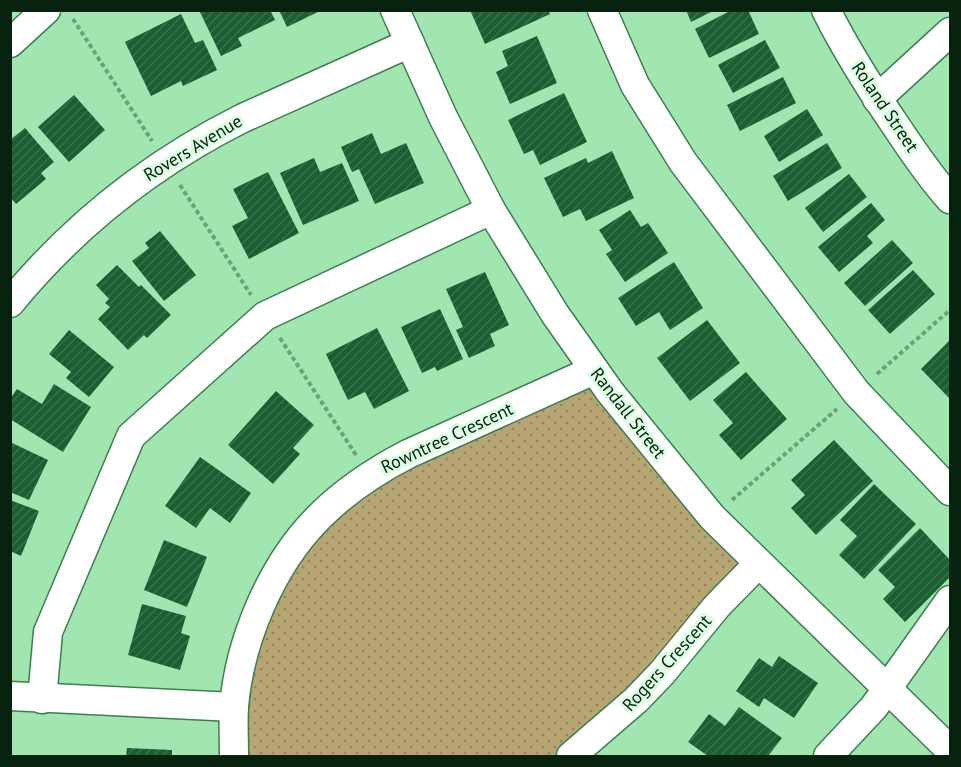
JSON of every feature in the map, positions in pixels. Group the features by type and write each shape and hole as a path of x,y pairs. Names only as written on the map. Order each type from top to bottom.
{"street":[{"path":"10,43 46,10"},
{"name":"Randall Street","path":"395,10 451,134 491,210 555,314 623,409 712,517 951,750"},
{"path":"602,10 635,85 683,162 856,392 951,491"},
{"name":"Roland Street","path":"826,10 853,62 877,99 912,150 951,200"},
{"path":"877,99 951,32"},
{"name":"Rovers Avenue","path":"10,303 78,231 165,162 243,118 410,43"},
{"path":"42,699 48,632 131,436 265,316 491,210"},
{"name":"Rowntree Crescent","path":"234,756 234,707 241,662 249,632 260,605 294,545 318,518 343,496 388,465 594,370"},
{"name":"Rogers Crescent","path":"571,756 636,700 662,674 717,606 758,564"},
{"path":"828,756 874,707 951,600"},
{"path":"10,696 234,707"}],"path":[{"path":"67,10 153,143"},
{"path":"731,501 951,310"}],"shaded area":[{"path":"594,370 758,564 571,756 234,756 237,684 318,518"}],"building":[{"path":"199,10 270,10 275,20 238,38 242,46 221,56"},
{"path":"279,10 322,10 287,27"},
{"path":"470,10 548,10 550,14 485,44"},
{"path":"686,10 715,10 691,22"},
{"path":"732,10 748,10 759,34 709,58 695,29"},
{"path":"181,14 195,43 203,40 217,70 183,86 181,81 151,96 125,42"},
{"path":"537,36 557,83 510,104 496,72 508,66 502,51"},
{"path":"765,40 780,68 733,93 718,65"},
{"path":"783,77 796,103 740,131 727,105"},
{"path":"564,93 587,142 540,165 533,150 524,154 508,120"},
{"path":"74,95 105,130 69,162 38,127"},
{"path":"807,109 823,135 779,162 764,136"},
{"path":"25,128 54,162 41,173 46,179 16,204 10,197 10,140"},
{"path":"372,133 381,154 406,143 424,183 375,204 359,169 352,172 341,147"},
{"path":"827,143 842,168 788,201 773,176"},
{"path":"612,151 634,198 586,221 580,209 563,217 544,178 586,158 588,163"},
{"path":"314,158 320,172 342,163 359,201 303,225 280,173"},
{"path":"268,172 299,233 249,259 232,226 248,218 233,189"},
{"path":"849,174 867,197 823,232 805,208"},
{"path":"871,203 885,220 867,236 873,243 839,272 818,247"},
{"path":"630,210 641,227 648,223 668,253 625,282 606,254 612,250 599,230"},
{"path":"160,231 196,275 164,301 132,261 149,248 145,243"},
{"path":"892,240 913,263 865,306 844,283"},
{"path":"674,262 703,308 670,330 659,312 636,326 618,298"},
{"path":"117,265 171,315 147,338 144,335 128,350 98,319 110,307 105,303 109,299 96,285"},
{"path":"913,270 935,294 890,334 868,310"},
{"path":"485,272 509,325 490,334 495,346 469,358 456,330 463,327 446,289"},
{"path":"440,309 463,359 437,371 435,367 422,373 401,327"},
{"path":"707,320 740,363 690,401 657,358"},
{"path":"377,328 409,391 374,409 365,392 348,400 326,354"},
{"path":"69,330 114,367 89,397 66,378 71,372 49,354"},
{"path":"950,340 950,399 921,369"},
{"path":"746,372 787,419 741,460 719,435 733,423 713,400"},
{"path":"54,384 91,407 63,452 10,419 10,399 17,389 42,404"},
{"path":"276,391 314,425 293,448 300,454 273,484 228,445"},
{"path":"834,440 873,481 816,535 791,508 805,495 791,480"},
{"path":"10,442 48,460 29,500 10,492"},
{"path":"200,457 251,493 230,523 210,508 196,528 165,506"},
{"path":"874,484 916,524 864,579 839,555 857,536 840,520"},
{"path":"10,500 39,511 21,556 10,551"},
{"path":"920,528 950,560 950,577 905,622 883,599 895,587 878,570"},
{"path":"164,540 207,557 187,607 144,590"},
{"path":"142,604 186,616 181,633 190,636 180,670 128,655"},
{"path":"779,656 818,683 794,718 764,698 759,707 736,691 759,658 772,667"},
{"path":"739,707 782,738 768,756 708,756 688,742 709,714 725,726"},
{"path":"127,748 172,750 172,756 126,756"}]}
